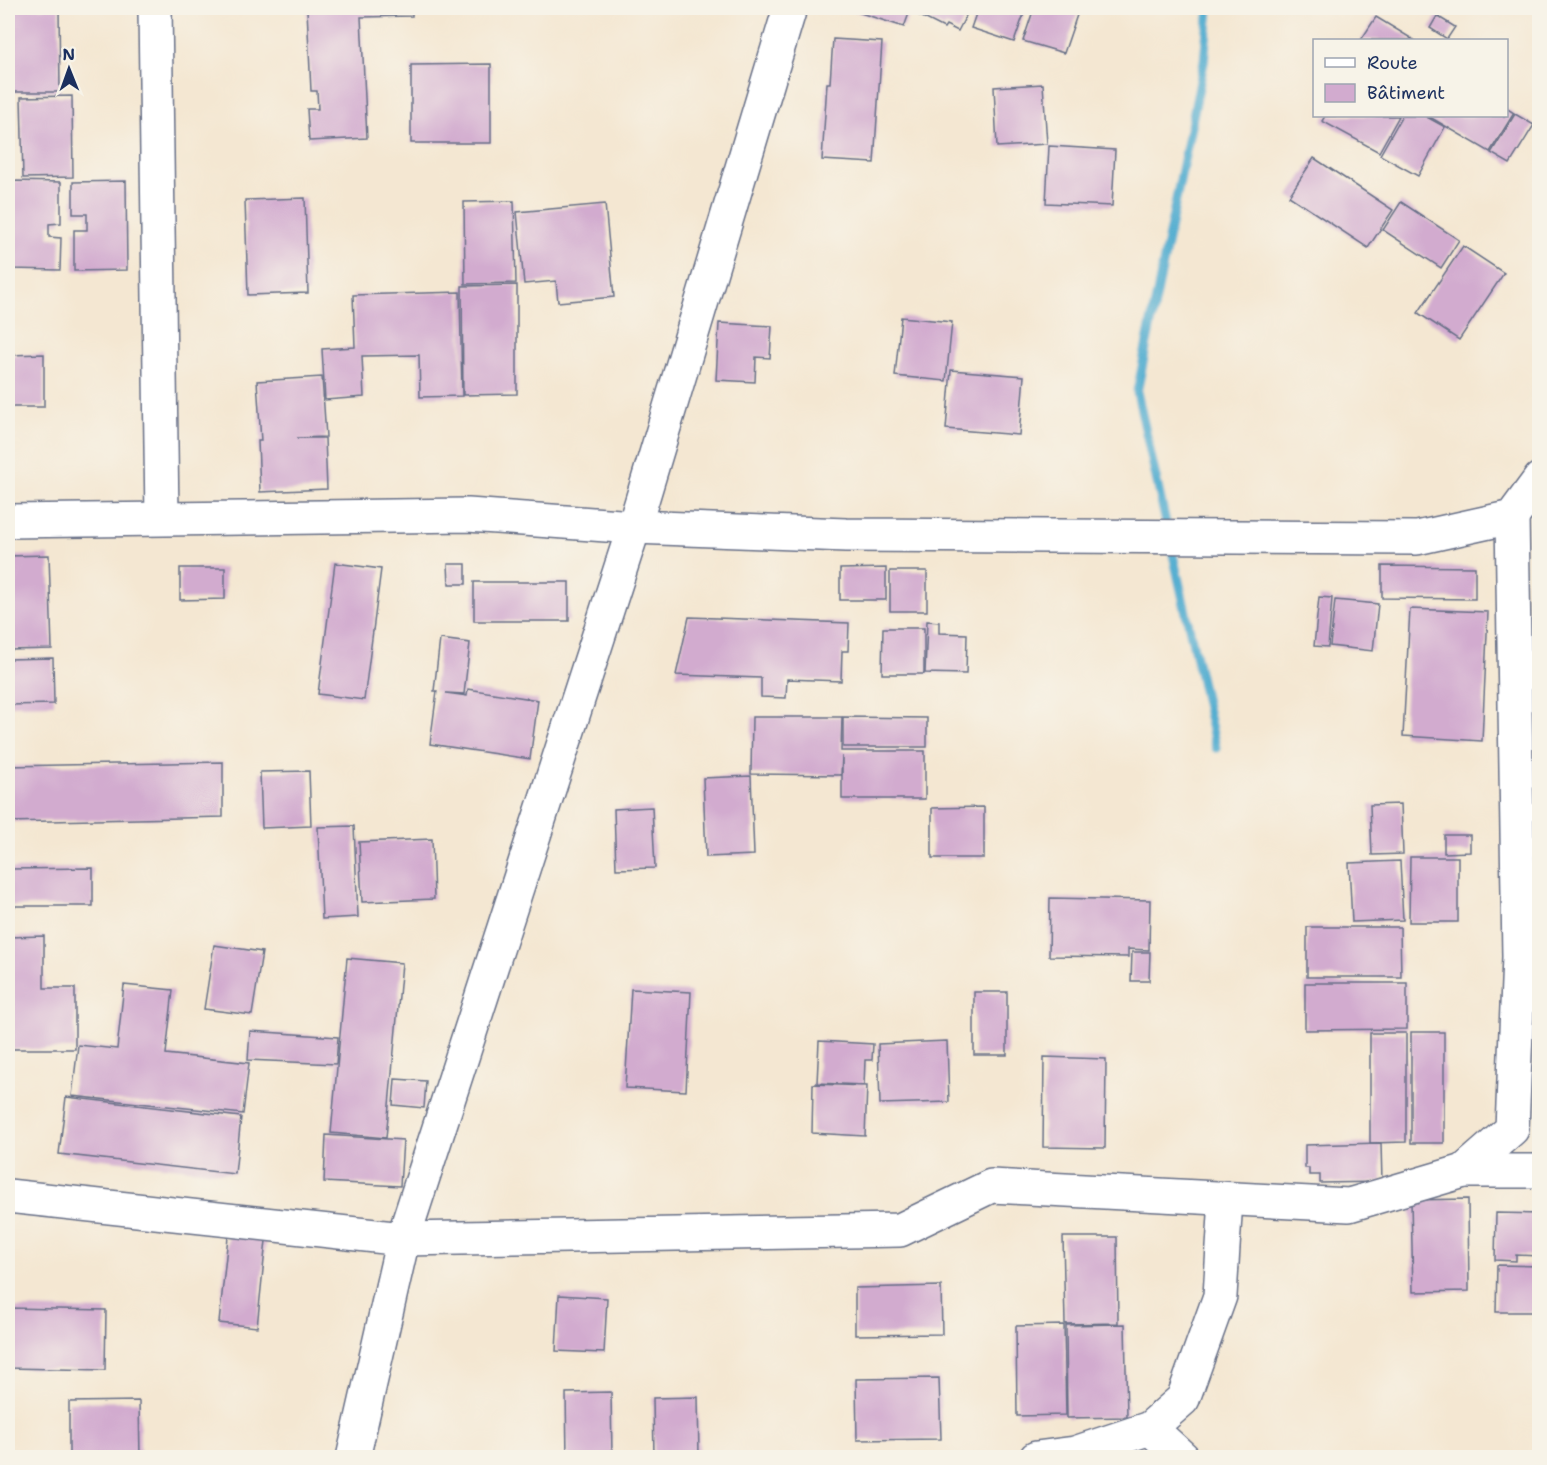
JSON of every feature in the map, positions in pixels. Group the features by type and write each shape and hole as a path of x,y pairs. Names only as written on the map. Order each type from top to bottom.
{"street":[{"path":"155,8 162,518"},
{"path":"353,1458 403,1239 634,527 790,8"},
{"path":"1464,1171 1512,1129 1529,957 1512,517 1539,479"},
{"path":"8,521 468,515 634,527 846,535 1417,538 1512,517"},
{"path":"8,1196 403,1239 900,1230 991,1186 1349,1205 1464,1171 1539,1171"},
{"path":"1036,1458 1075,1453 1150,1428 1183,1399 1220,1296 1226,1199"},
{"path":"1150,1428 1183,1458"}],"building":[{"path":"10,8 59,8 60,92 11,92"},
{"path":"412,8 412,16 361,17 367,138 309,141 307,109 318,109 317,91 311,91 307,10"},
{"path":"845,8 911,8 904,27"},
{"path":"922,8 970,8 958,31 946,25 944,28 918,15"},
{"path":"978,8 1026,8 1014,42 971,28"},
{"path":"1034,8 1062,8 1078,12 1064,53 1023,41"},
{"path":"1437,16 1455,27 1447,39 1430,28"},
{"path":"1376,17 1412,39 1362,39"},
{"path":"833,39 882,42 874,163 822,160 827,83 830,83"},
{"path":"491,64 491,143 411,143 411,65"},
{"path":"1043,84 1047,144 997,147 994,87"},
{"path":"72,96 73,177 23,178 21,97"},
{"path":"1508,109 1514,113 1490,152 1430,117 1508,117"},
{"path":"1515,114 1534,125 1510,164 1491,153"},
{"path":"1324,117 1398,117 1379,152 1322,121"},
{"path":"1401,117 1427,117 1445,127 1418,176 1380,155"},
{"path":"1049,146 1115,150 1112,206 1046,203"},
{"path":"1314,158 1393,210 1368,248 1289,196"},
{"path":"12,181 61,182 61,223 49,224 49,237 61,238 60,270 11,269"},
{"path":"126,181 127,270 74,271 74,230 87,230 87,214 73,214 73,182"},
{"path":"305,198 308,293 248,295 245,200"},
{"path":"514,201 516,283 465,284 464,202"},
{"path":"1401,202 1459,240 1441,268 1383,230"},
{"path":"605,204 614,297 558,302 556,281 524,284 517,212"},
{"path":"1463,246 1504,273 1459,340 1418,313"},
{"path":"517,285 517,394 463,395 462,286"},
{"path":"460,292 462,396 420,397 419,355 362,356 364,397 325,400 322,349 355,347 353,295"},
{"path":"901,317 952,322 946,381 895,376"},
{"path":"719,323 772,326 770,358 756,357 755,382 716,380"},
{"path":"44,354 44,407 8,407 8,355"},
{"path":"951,370 1024,376 1019,435 946,429"},
{"path":"322,377 326,437 297,438 325,438 327,489 260,492 258,441 261,441 257,381"},
{"path":"49,555 52,649 8,650 8,556"},
{"path":"335,563 381,569 364,700 318,694"},
{"path":"448,564 466,564 466,584 449,584"},
{"path":"1382,566 1475,567 1475,599 1382,598"},
{"path":"180,568 225,568 225,599 180,600"},
{"path":"886,568 886,600 840,600 840,569"},
{"path":"890,571 927,571 927,611 890,611"},
{"path":"474,582 569,582 569,621 474,621"},
{"path":"1319,597 1332,598 1328,647 1314,646"},
{"path":"1335,600 1378,604 1373,651 1330,646"},
{"path":"1410,609 1488,612 1482,741 1403,736"},
{"path":"689,617 849,623 848,651 842,651 841,681 787,679 786,698 761,697 761,678 676,675"},
{"path":"927,621 939,622 939,633 967,634 966,674 925,673"},
{"path":"883,628 924,628 924,674 882,674"},
{"path":"1533,636 1540,636 1540,721 1533,721"},
{"path":"440,639 470,643 464,694 446,693 467,696 468,689 538,700 530,759 430,744 437,691 434,691"},
{"path":"53,658 54,704 8,705 8,659"},
{"path":"752,717 842,717 841,751 925,751 925,799 842,799 842,756 841,775 751,774"},
{"path":"843,717 927,718 927,747 843,747"},
{"path":"223,762 223,817 8,822 8,766"},
{"path":"309,771 311,826 262,828 260,772"},
{"path":"751,776 754,855 706,857 703,778"},
{"path":"1401,804 1403,854 1372,855 1370,805"},
{"path":"652,807 655,868 616,869 614,809"},
{"path":"984,807 984,858 932,858 932,808"},
{"path":"354,826 358,917 322,919 318,827"},
{"path":"1444,835 1470,835 1470,852 1444,853"},
{"path":"432,839 434,899 362,902 359,842"},
{"path":"1410,857 1458,857 1458,922 1409,922"},
{"path":"1400,861 1403,920 1352,922 1349,863"},
{"path":"93,868 93,906 8,906 8,869"},
{"path":"1050,898 1150,900 1149,950 1128,949 1128,957 1049,956"},
{"path":"1307,927 1400,927 1401,977 1307,977"},
{"path":"44,936 44,988 75,988 75,1049 8,1049 8,937"},
{"path":"214,945 262,952 252,1015 204,1009"},
{"path":"1132,952 1150,952 1149,981 1131,981"},
{"path":"347,958 402,963 386,1138 331,1133"},
{"path":"1305,983 1407,983 1407,1029 1305,1030"},
{"path":"124,985 173,990 166,1054 249,1063 243,1114 72,1096 78,1045 117,1049"},
{"path":"631,989 691,992 686,1091 625,1088"},
{"path":"974,992 1007,992 1007,1055 974,1055"},
{"path":"250,1031 338,1037 336,1064 248,1060"},
{"path":"1411,1032 1444,1032 1444,1143 1411,1143"},
{"path":"1370,1033 1406,1033 1406,1142 1370,1143"},
{"path":"819,1041 873,1044 872,1060 865,1060 864,1085 817,1083"},
{"path":"947,1041 949,1102 880,1104 878,1044"},
{"path":"1044,1057 1106,1059 1105,1148 1043,1147"},
{"path":"395,1079 426,1081 424,1108 393,1105"},
{"path":"813,1084 867,1086 865,1136 812,1133"},
{"path":"66,1097 241,1117 235,1174 59,1154"},
{"path":"326,1135 403,1140 400,1186 324,1182"},
{"path":"1381,1143 1382,1182 1320,1183 1320,1175 1309,1175 1309,1168 1305,1168 1305,1145"},
{"path":"1468,1199 1469,1291 1413,1292 1411,1200"},
{"path":"1496,1213 1540,1214 1540,1256 1516,1255 1516,1261 1495,1260"},
{"path":"229,1227 267,1231 257,1327 219,1323"},
{"path":"1063,1237 1117,1237 1118,1323 1065,1324"},
{"path":"1497,1265 1540,1266 1540,1312 1496,1312"},
{"path":"941,1286 942,1334 855,1335 855,1288"},
{"path":"559,1295 607,1298 604,1353 556,1351"},
{"path":"8,1308 106,1310 105,1370 8,1368"},
{"path":"1125,1324 1127,1417 1067,1418 1066,1325"},
{"path":"1064,1325 1066,1415 1017,1416 1016,1326"},
{"path":"939,1378 941,1439 857,1440 856,1379"},
{"path":"611,1392 612,1458 567,1458 566,1393"},
{"path":"698,1397 699,1457 654,1458 653,1398"},
{"path":"139,1401 140,1458 69,1458 69,1402"}],"waterway":[{"path":"1209,8 1204,62 1137,392 1216,748"}]}
